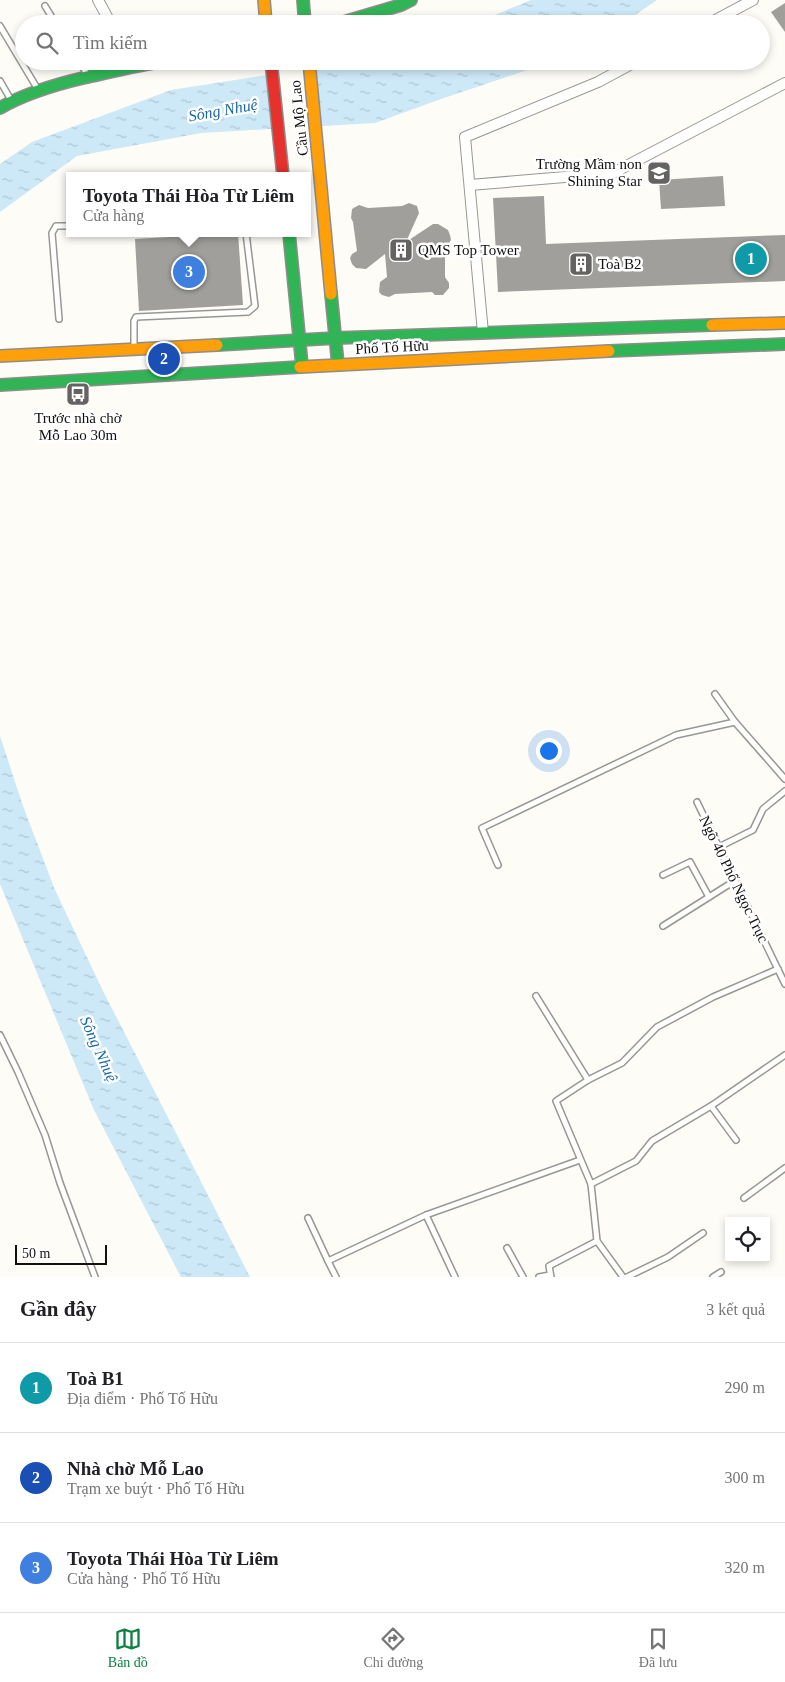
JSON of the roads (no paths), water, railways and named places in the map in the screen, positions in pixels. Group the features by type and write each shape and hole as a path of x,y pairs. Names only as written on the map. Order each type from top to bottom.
{"main road":[{"path":"264,0 265,15"},
{"path":"303,0 304,15"},
{"path":"362,15 411,0"},
{"path":"0,108 11,100 37,89 112,70"},
{"name":"Cầu Mộ Lao","path":"272,70 282,172"},
{"name":"Cầu Mộ Lao","path":"310,70 338,365"},
{"path":"289,237 302,366"},
{"name":"Phố Tố Hữu","path":"0,356 336,338 785,323"},
{"path":"579,329 582,352"},
{"name":"Phố Tố Hữu","path":"0,385 302,366 785,344"}],"street":[{"path":"98,0 106,15"},
{"path":"724,15 752,0"},
{"path":"483,333 465,137 598,82 620,70"},
{"path":"470,185 613,173 784,85"}],"lane":[{"path":"45,6 50,15"},
{"path":"0,26 15,52"},
{"path":"26,70 37,89"},
{"path":"84,70 88,77"},
{"path":"0,81 11,100"},
{"path":"59,319 52,233 56,226 66,226"},
{"path":"134,350 134,321 136,317 248,312 255,306 246,237"},
{"path":"715,694 735,722 785,779"},
{"path":"498,865 482,828 676,735 735,722"},
{"path":"719,847 753,830 764,809 785,791"},
{"name":"Ngõ 40 Phố Ngọc Trục","path":"697,802 785,984"},
{"path":"663,875 690,862 709,897"},
{"path":"663,926 736,880"},
{"path":"623,1277 597,1242 591,1184 556,1101 588,1080 622,1063 657,1027 713,997 778,969"},
{"path":"536,996 588,1080"},
{"path":"0,1034 44,1135 95,1277"},
{"path":"591,1184 636,1161 652,1141 711,1106 785,1055"},
{"path":"711,1106 736,1140"},
{"path":"328,1261 426,1215 580,1160"},
{"path":"744,1198 785,1168"},
{"path":"426,1215 455,1277"},
{"path":"308,1218 336,1277"},
{"path":"627,1277 668,1257 703,1233"},
{"path":"539,1277 551,1276 549,1266 597,1242"},
{"path":"507,1248 523,1277"},
{"path":"713,1277 721,1272"}],"water":[{"path":"531,0 657,0 635,15 495,15"},
{"name":"Sông Nhuệ","path":"299,70 527,70 375,123 201,133 77,156 0,212 0,164 32,142 171,90"},
{"name":"Sông Nhuệ","path":"0,736 23,806 55,890 103,991 250,1277 181,1277 94,1110 0,884"}],"place":[{"name":"Trường Mầm non Shining Star","path":"659,173"},
{"name":"QMS Top Tower","path":"401,250"},
{"name":"Toà B1","path":"751,259"},
{"name":"Toà B2","path":"581,264"},
{"name":"Toyota Thái Hòa Từ Liêm","path":"189,272"},
{"name":"Nhà chờ Mỗ Lao","path":"164,359"},
{"name":"Trước nhà chờ Mỗ Lao 30m","path":"78,394"}]}
